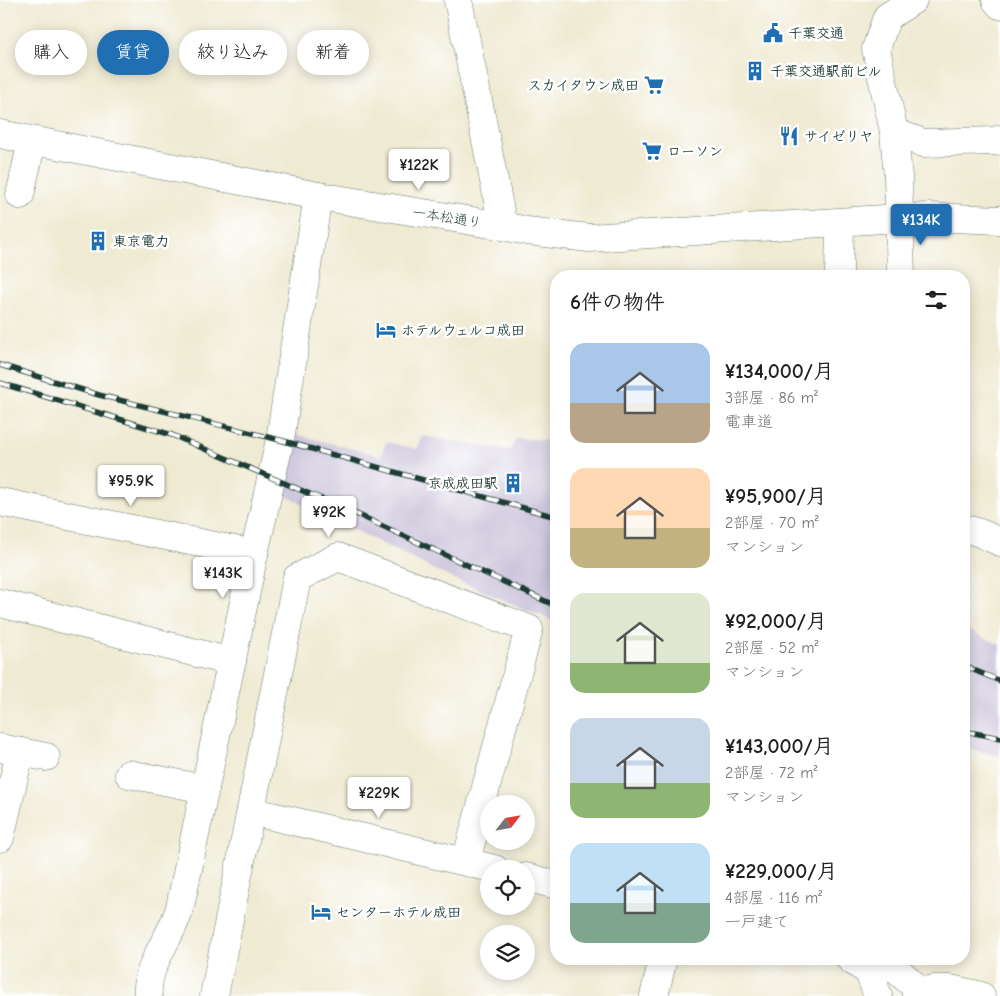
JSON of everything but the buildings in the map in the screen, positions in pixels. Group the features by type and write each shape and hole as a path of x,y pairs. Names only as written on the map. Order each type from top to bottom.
{"street":[{"path":"458,0 503,226"},
{"path":"901,270 900,218 894,132 876,49 887,17 914,0"},
{"path":"996,0 1000,5"},
{"path":"894,132 923,144 997,141 1000,139"},
{"name":"一本松通り","path":"0,134 196,183 318,196 527,231 588,238 900,218 930,217 1000,220"},
{"path":"20,195 32,141"},
{"path":"148,996 147,986 162,944 177,920 254,554 280,440 318,196"},
{"path":"839,270 840,223"},
{"path":"0,502 254,554"},
{"path":"970,530 1000,542"},
{"path":"214,996 297,578 338,557 529,628 466,861"},
{"path":"0,603 232,662"},
{"path":"0,838 10,750 46,757"},
{"path":"129,774 205,789"},
{"path":"251,811 480,865"},
{"path":"535,879 550,883"},
{"path":"654,996 662,965"},
{"path":"859,965 869,972 878,996"},
{"path":"888,965 901,974 919,994 944,988 981,996"}],"shaded area":[{"path":"290,433 381,456 386,442 417,449 422,436 510,450 516,438 550,441 550,619 451,578 276,491"},
{"path":"970,631 1000,645 1000,756 970,749"}],"railway":[{"path":"0,365 99,395 280,440 550,515"},
{"path":"0,383 172,435 352,512 550,603"},
{"path":"970,668 1000,681"},
{"path":"970,732 1000,738"}],"place":[{"name":"千葉交通","path":"773,33"},
{"name":"千葉交通駅前ビル","path":"755,71"},
{"name":"スカイタウン成田","path":"654,85"},
{"name":"サイゼリヤ","path":"789,136"},
{"name":"ローソン","path":"652,151"},
{"name":"東京電力","path":"98,241"},
{"name":"ホテルウェルコ成田","path":"386,330"},
{"name":"京成成田駅","path":"513,483"},
{"name":"センターホテル成田","path":"321,912"}]}
